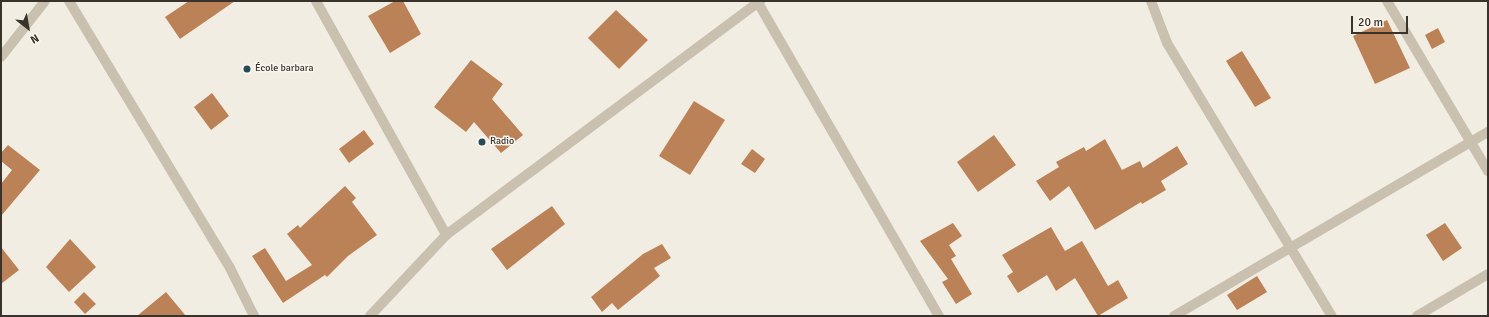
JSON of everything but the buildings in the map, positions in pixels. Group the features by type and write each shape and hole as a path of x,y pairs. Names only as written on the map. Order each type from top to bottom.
{"street":[{"path":"1,57 45,1"},
{"path":"69,1 230,268 254,316"},
{"path":"316,1 446,235"},
{"path":"1150,1 1168,43 1332,316"},
{"path":"1387,1 1488,171"},
{"path":"370,316 446,235 759,2 938,316"},
{"path":"1174,316 1488,132"},
{"path":"1417,316 1488,274"}],"place":[{"name":"École barbara","path":"247,69"},
{"name":"Radio","path":"482,142"}]}
